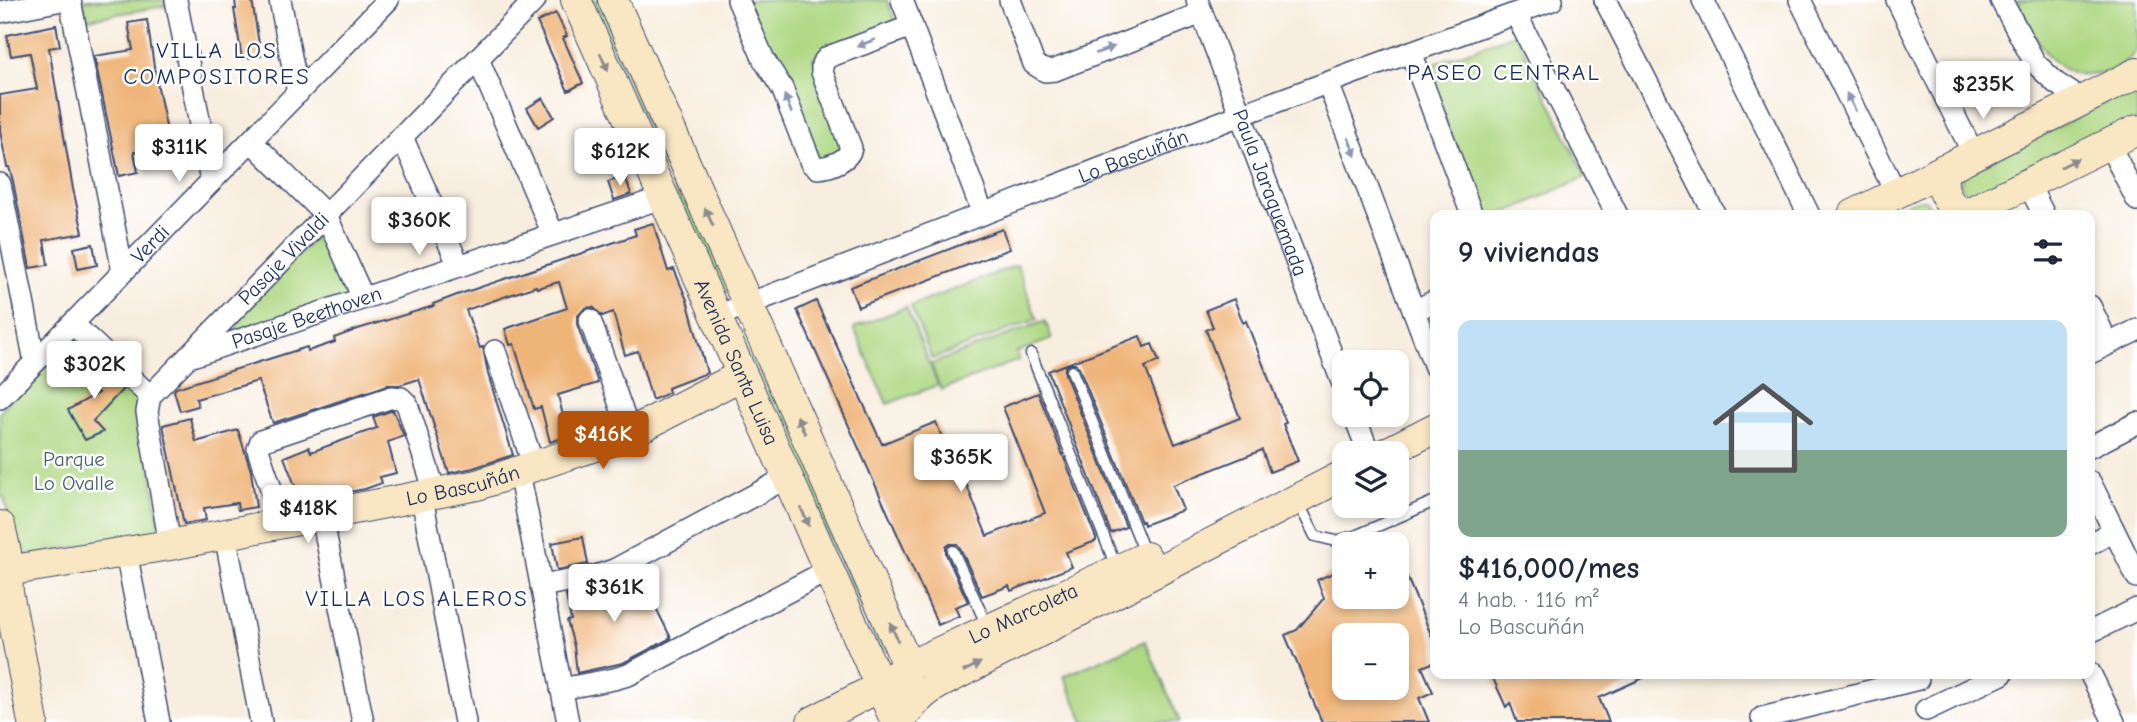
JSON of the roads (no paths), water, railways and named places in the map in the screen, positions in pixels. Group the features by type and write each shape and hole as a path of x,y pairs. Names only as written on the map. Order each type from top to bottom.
{"street":[{"path":"0,12 62,0"},
{"path":"70,0 123,272"},
{"path":"176,0 211,181"},
{"path":"280,0 298,93"},
{"name":"Pasaje Vivaldi","path":"150,396 535,0"},
{"name":"Avenida Santa Luisa","path":"576,0 898,722"},
{"name":"Avenida Santa Luisa","path":"613,0 907,667"},
{"path":"738,0 764,60 782,88 810,160 815,166 823,167 844,159 850,152 850,145 822,72 822,64 828,57 912,26"},
{"path":"902,0 983,214"},
{"path":"1010,0 1034,64 1041,70 1055,70 1199,7"},
{"name":"Lo Bascuñán","path":"717,316 1240,115 1552,0"},
{"path":"1605,0 1711,210"},
{"path":"1703,0 1807,210"},
{"path":"1800,0 1896,193"},
{"path":"1897,0 1974,155"},
{"path":"2001,0 2035,63 2056,83 2082,100"},
{"name":"Verdi","path":"0,398 387,1"},
{"name":"Paula Jaraquemada","path":"1199,7 1332,356"},
{"path":"1516,13 1612,210"},
{"path":"1411,52 1470,210"},
{"path":"478,59 553,234"},
{"path":"1863,210 2137,73"},
{"path":"1328,83 1430,354"},
{"path":"1975,210 2137,130"},
{"path":"402,137 459,266"},
{"path":"251,141 326,215 363,298"},
{"path":"2109,144 2137,201"},
{"path":"1944,169 1943,188 1956,210"},
{"path":"0,184 35,362"},
{"path":"2028,184 2041,210"},
{"name":"Pasaje Beethoven","path":"186,357 664,197"},
{"path":"1414,311 1430,303"},
{"path":"590,320 630,433"},
{"path":"73,324 150,396 147,412 170,545"},
{"path":"2095,330 2099,349 2137,330"},
{"path":"495,351 526,469 541,586 568,722"},
{"name":"Lo Bascuñán","path":"3,572 170,545 477,485 610,442 742,375"},
{"path":"283,524 259,453 261,441 392,397 401,398 407,404 429,496 466,722"},
{"path":"2095,444 2137,423"},
{"path":"1409,441 1430,431"},
{"path":"541,586 614,570 788,477"},
{"name":"Lo Marcoleta","path":"898,722 918,698 940,683 1332,481"},
{"path":"2095,492 2137,577"},
{"path":"322,517 363,722"},
{"path":"0,526 3,572 33,722"},
{"name":"Lo Marcoleta","path":"812,722 881,686 907,667 1117,569 1212,530 1242,527"},
{"path":"2095,541 2114,531"},
{"path":"225,534 261,722"},
{"path":"126,552 159,722"},
{"path":"561,689 628,675 829,570"},
{"path":"2095,630 2137,609"},
{"path":"898,722 907,667"},
{"path":"1762,718 1906,679"},
{"path":"1918,679 1927,716 1993,679"},
{"path":"2093,679 2114,722"}],"lane":[{"path":"1031,354 1117,569"},
{"path":"1072,371 1146,556"},
{"path":"1297,500 1315,536 1336,541 1355,536 1430,504"},
{"path":"953,551 988,628"}],"district":[{"name":"VILLA LOS COMPOSITORES","path":"217,63"},
{"name":"PASEO CENTRAL","path":"1504,72"},
{"name":"VILLA LOS ALEROS","path":"417,598"}],"park label":[{"name":"Parque Lo Ovalle","path":"74,471"}]}
